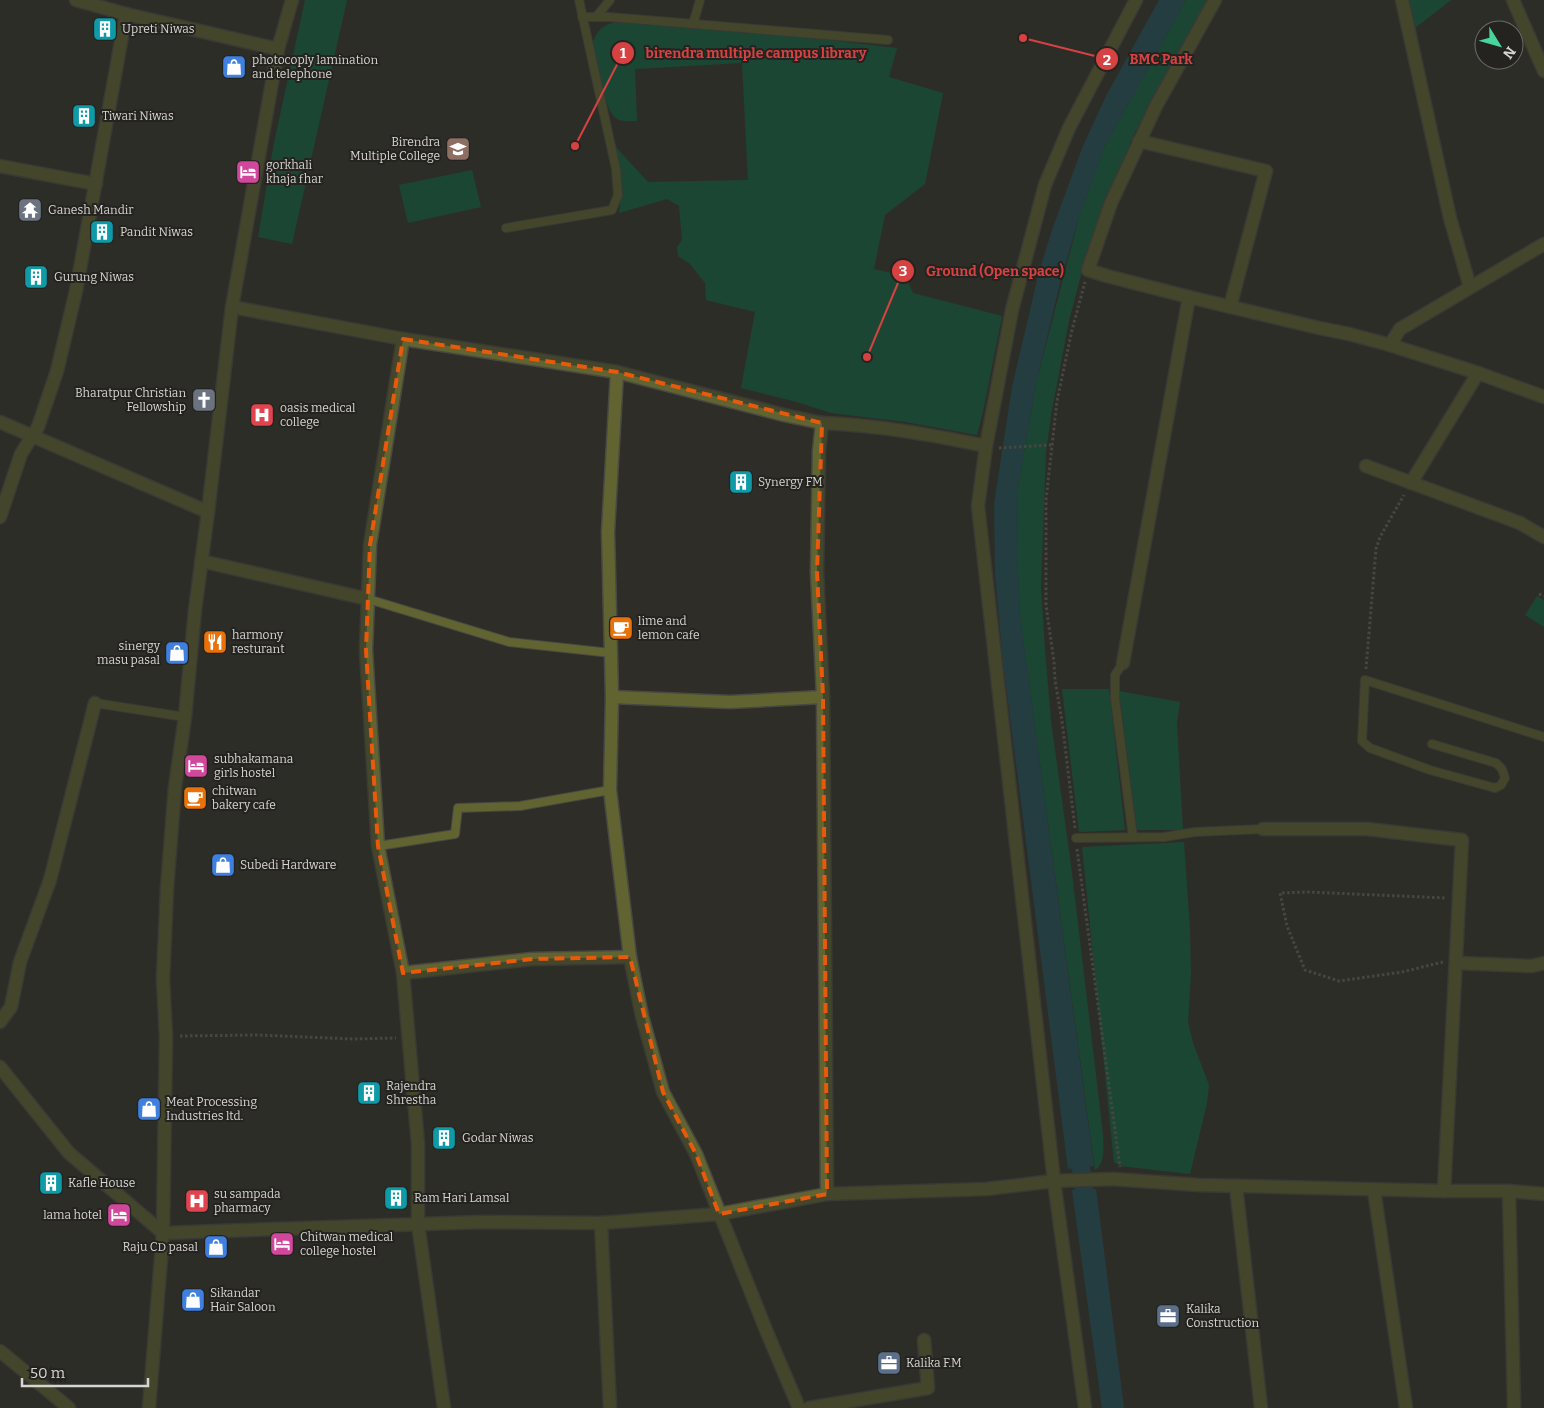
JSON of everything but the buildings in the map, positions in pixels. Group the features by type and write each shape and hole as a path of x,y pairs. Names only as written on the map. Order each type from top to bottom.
{"street":[{"path":"76,0 126,14 278,50"},
{"path":"148,1408 163,1234 166,1037 163,979 167,888 175,787 185,717 201,561 232,306 278,50 292,0"},
{"path":"1085,1408 978,506 986,446 1012,310 1045,185 1069,128 1136,0"},
{"path":"1214,0 1139,141 1111,203 1088,270 1230,307 1390,345 1478,373 1544,397"},
{"path":"1402,0 1450,218 1470,287"},
{"path":"1513,0 1544,71"},
{"path":"0,517 21,454 34,436 57,371 76,291 126,14"},
{"path":"1139,141 1266,171 1230,307"},
{"path":"0,166 96,184"},
{"path":"1390,345 1400,329 1544,244"},
{"path":"1123,663 1190,297"},
{"path":"232,306 403,339 617,372 822,423 856,424 911,431 986,446"},
{"path":"403,339 370,545 366,650 378,846 403,973 418,1144 418,1224 444,1408"},
{"path":"617,372 608,532 612,697 610,790 630,957 642,1016 663,1092 696,1154 799,1408"},
{"path":"1412,482 1478,373"},
{"path":"0,422 208,512"},
{"path":"822,423 819,451 817,572 823,697 827,1194"},
{"path":"1366,466 1520,523 1544,537"},
{"path":"201,561 368,600"},
{"path":"612,697 730,702 823,697"},
{"path":"0,1022 11,1007 20,962 50,880 95,702"},
{"path":"1263,829 1367,829 1462,840 1444,1191"},
{"path":"403,973 532,959 630,957"},
{"path":"1457,961 1532,966 1544,963"},
{"path":"0,1067 69,1153 163,1234 482,1222 601,1223 719,1214 827,1194 995,1188 1058,1181 1117,1179 1236,1186 1509,1191 1544,1194"},
{"path":"1236,1186 1261,1408"},
{"path":"1374,1190 1406,1408"},
{"path":"1509,1191 1514,1408"},
{"path":"601,1223 610,1408"},
{"path":"809,1408 928,1388 924,1340"},
{"path":"0,1351 69,1408"}],"lane":[{"path":"506,228 612,210 618,195 616,170 579,0"},
{"path":"596,17 610,0"},
{"path":"693,24 700,0"},
{"path":"582,17 888,40"},
{"path":"368,600 509,642 611,653"},
{"path":"1123,663 1116,675 1115,698 1133,838"},
{"path":"1432,744 1496,763 1502,769 1505,778 1501,785 1495,788 1430,770 1370,748 1362,741 1365,680 1544,737"},
{"path":"95,702 185,717"},
{"path":"378,846 455,834 458,808 520,806 610,790"},
{"path":"1076,838 1164,837 1195,832 1263,829"}],"path":[{"path":"1088,270 1072,330 1057,401 1051,445 1046,500 1046,604 1117,1179"},
{"path":"986,446 998,448 1051,445"},
{"path":"1365,680 1376,549 1380,537 1412,482"},
{"path":"1539,594 1544,596"},
{"path":"1457,961 1402,972 1339,981 1305,970 1287,926 1280,893 1307,892 1460,898"},
{"path":"166,1037 256,1035 353,1039 410,1038"}],"highlighted area":[{"path":"403,339 617,372 822,423 817,572 823,697 827,1194 719,1214 696,1154 663,1092 630,957 532,959 403,973 378,846 366,650 370,545"}],"green space":[{"path":"305,0 347,0 292,244 258,237 274,143"},
{"path":"1186,0 1208,0 1133,136 1084,263 1069,321 1046,452 1041,587 1045,650 1051,721 1071,865 1103,1134 1101,1163 1095,1170 1020,616 1017,553 1018,487 1037,379 1080,214 1105,146"},
{"path":"1409,0 1451,0 1415,28"},
{"path":"620,22 795,36 897,48 889,77 943,93 925,184 885,215 874,269 905,276 913,293 1002,316 977,435 905,422 831,413 741,388 755,312 706,300 705,283 690,264 678,256 677,247 682,240 679,206 667,199 619,213 621,195 614,145 648,182 748,180 742,63 635,69 637,121 619,120 612,114 604,96 593,42 597,33 603,27"},
{"path":"472,170 481,207 408,223 399,185"},
{"path":"1537,596 1544,600 1544,627 1525,615"},
{"path":"1062,689 1109,689 1125,830 1079,832"},
{"path":"1119,691 1180,702 1177,724 1183,830 1137,830"},
{"path":"1184,842 1191,974 1188,1022 1193,1043 1209,1085 1207,1103 1190,1174 1120,1166 1114,1162 1082,847"}],"water":[{"path":"1159,0 1186,0 1105,146 1080,214 1060,283 1037,379 1018,487 1017,553 1020,616 1094,1166 1068,1169 1003,662 995,573 994,504 1012,387 1039,272 1053,227 1083,146 1106,96"},
{"path":"1096,1189 1124,1408 1102,1408 1072,1190"}],"waterway":[{"path":"1078,1146 1087,1212"}],"place":[{"name":"Upreti Niwas","path":"105,29"},
{"name":"BMC Park","path":"1023,38"},
{"name":"photocoply lamination and telephone","path":"234,67"},
{"name":"Tiwari Niwas","path":"84,116"},
{"name":"birendra multiple campus library","path":"575,146"},
{"name":"Birendra Multiple College","path":"458,149"},
{"name":"gorkhali khaja fhar","path":"248,172"},
{"name":"Ganesh Mandir","path":"30,210"},
{"name":"Pandit Niwas","path":"102,232"},
{"name":"Gurung Niwas","path":"36,277"},
{"name":"Ground (Open space)","path":"867,357"},
{"name":"Bharatpur Christian Fellowship","path":"204,400"},
{"name":"oasis medical college","path":"262,415"},
{"name":"Synergy FM","path":"741,482"},
{"name":"lime and lemon cafe","path":"621,628"},
{"name":"harmony resturant","path":"215,642"},
{"name":"sinergy masu pasal","path":"177,653"},
{"name":"subhakamana girls hostel","path":"196,766"},
{"name":"chitwan bakery cafe","path":"195,798"},
{"name":"Subedi Hardware","path":"223,865"},
{"name":"Rajendra Shrestha","path":"369,1093"},
{"name":"Meat Processing Industries ltd.","path":"149,1109"},
{"name":"Godar Niwas","path":"444,1138"},
{"name":"Kafle House","path":"51,1183"},
{"name":"Ram Hari Lamsal","path":"396,1198"},
{"name":"su sampada pharmacy","path":"197,1201"},
{"name":"lama hotel","path":"119,1215"},
{"name":"Chitwan medical college hostel","path":"282,1244"},
{"name":"Raju CD pasal","path":"216,1247"},
{"name":"Sikandar Hair Saloon","path":"193,1300"},
{"name":"Kalika Construction","path":"1168,1316"},
{"name":"Kalika F.M","path":"889,1363"}]}
